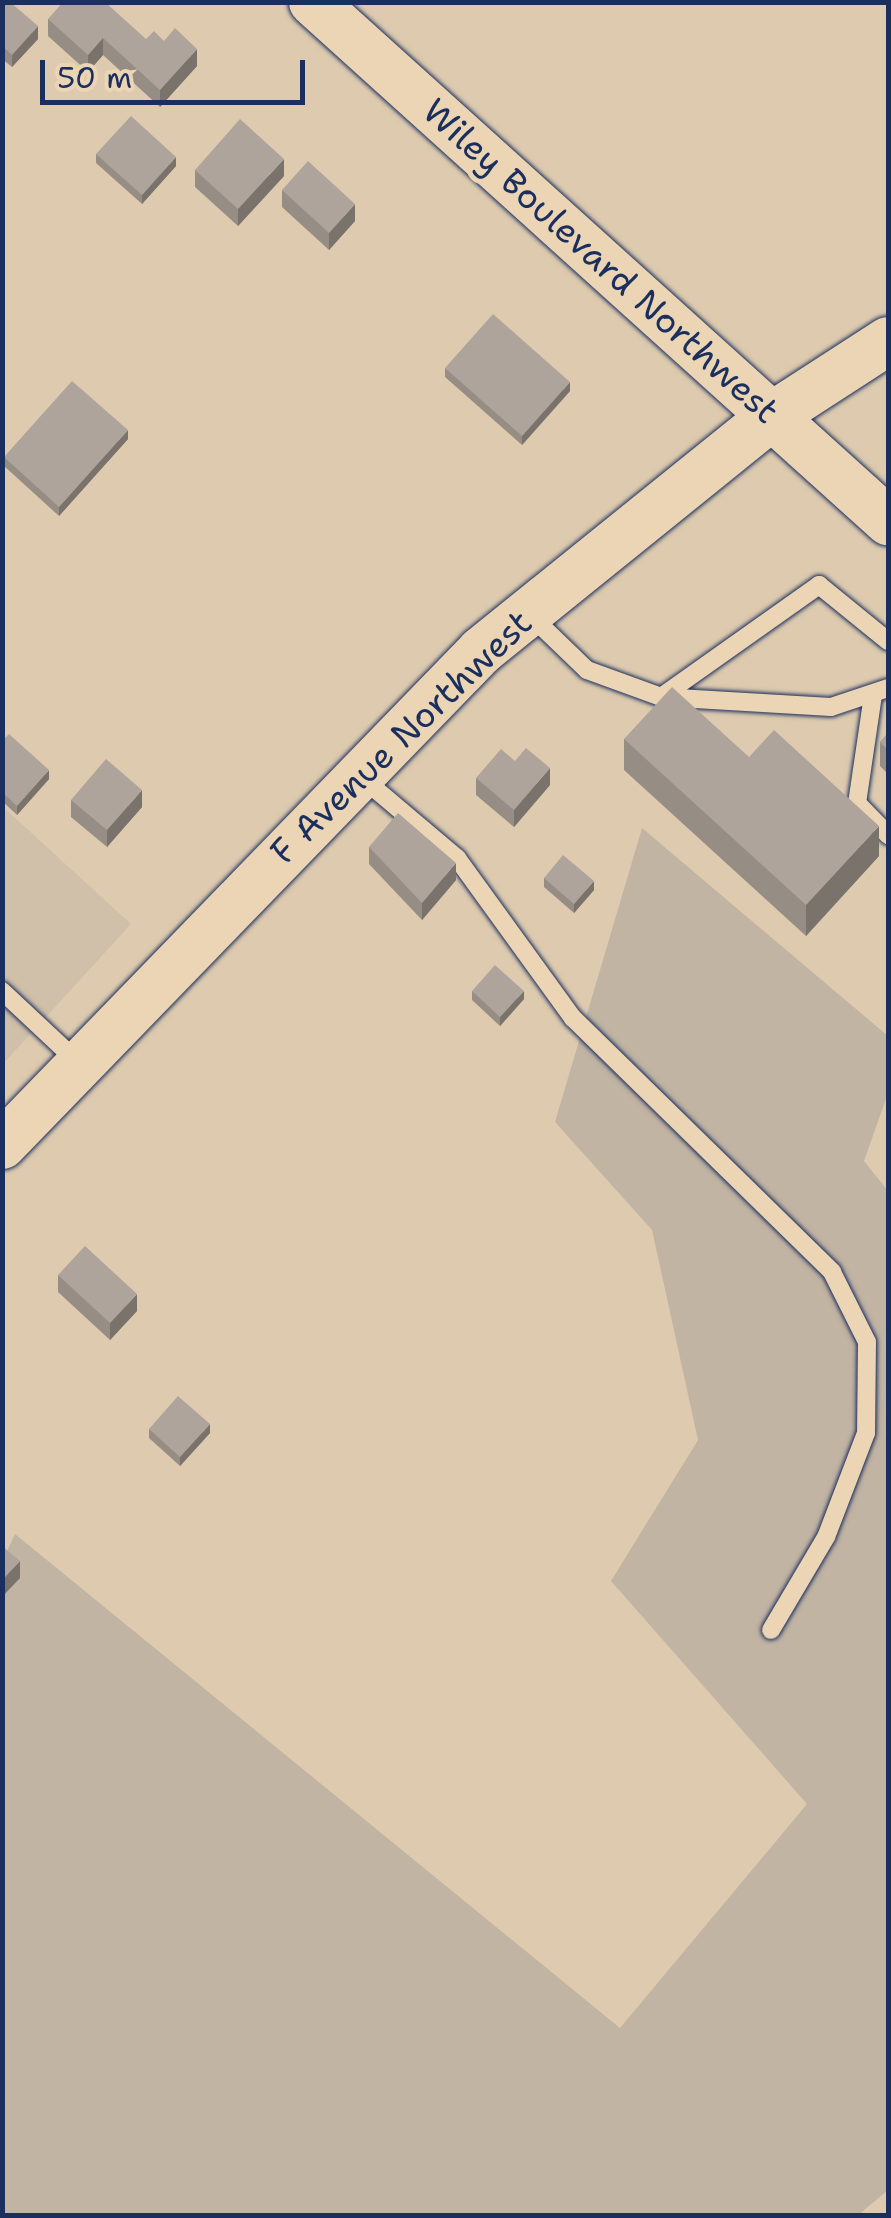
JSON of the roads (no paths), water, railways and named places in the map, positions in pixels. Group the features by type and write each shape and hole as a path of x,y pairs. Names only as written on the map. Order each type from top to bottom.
{"main road":[{"name":"Wiley Boulevard Northwest","path":"313,2 888,520"},
{"name":"F Avenue Northwest","path":"2,1145 357,773 528,613 772,416 888,341"}],"lane":[{"path":"661,697 819,585 888,640"},
{"path":"528,613 587,670 661,697 831,707 881,691 857,802 888,834"},
{"path":"357,773 457,858 573,1018 832,1272 867,1342 866,1433 826,1537 771,1630"},
{"path":"2,991 78,1063"}]}
